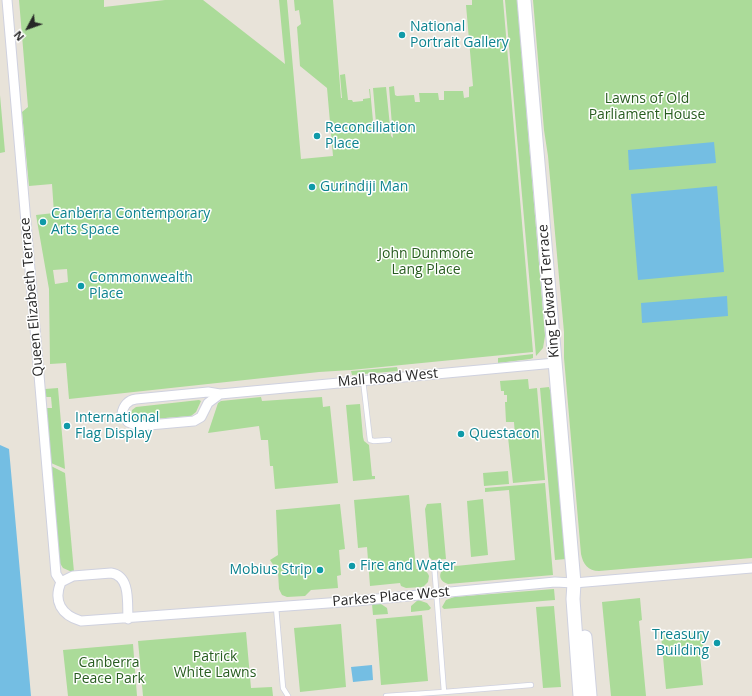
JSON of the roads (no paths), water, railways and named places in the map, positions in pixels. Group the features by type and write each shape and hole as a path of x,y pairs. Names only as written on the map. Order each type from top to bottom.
{"main road":[{"name":"King Edward Terrace","path":"524,0 574,582 573,600 580,696"},
{"name":"King Edward Terrace","path":"574,582 582,599 590,696"}],"street":[{"name":"Queen Elizabeth Terrace","path":"7,0 56,574 61,582"},
{"name":"Mall Road West","path":"220,394 208,403 201,417 194,421 138,426 128,422 122,414 125,405 134,399 208,392 220,394 555,363"},
{"name":"Parkes Place West","path":"61,582 58,590 58,600 64,612 74,619 81,621 128,619 555,582 574,582 752,568"},
{"path":"61,582 73,576 112,572 117,573 121,576 125,583 128,619"}],"lane":[{"path":"363,380 370,440 389,440"},
{"path":"434,563 444,692"},
{"path":"276,607 283,688 288,696"},
{"path":"386,696 531,685"}],"water":[{"path":"714,142 716,163 629,170 628,150"},
{"path":"717,186 724,272 638,280 631,194"},
{"path":"727,296 728,316 642,323 641,303"},
{"path":"0,445 9,449 31,696 0,696"},
{"path":"372,665 373,680 353,682 351,667"}],"place":[{"name":"National Portrait Gallery","path":"402,35"},
{"name":"Reconciliation Place","path":"317,136"},
{"name":"Gurindiji Man","path":"312,187"},
{"name":"Canberra Contemporary Arts Space","path":"43,222"},
{"name":"Commonwealth Place","path":"81,286"},
{"name":"International Flag Display","path":"67,426"},
{"name":"Questacon","path":"461,434"},
{"name":"Fire and Water","path":"352,566"},
{"name":"Mobius Strip","path":"320,570"},
{"name":"Treasury Building","path":"717,643"}],"park label":[{"name":"Lawns of Old Parliament House","path":"647,108"},
{"name":"John Dunmore Lang Place","path":"426,262"},
{"name":"Patrick White Lawns","path":"215,666"},
{"name":"Canberra Peace Park","path":"109,672"}]}
